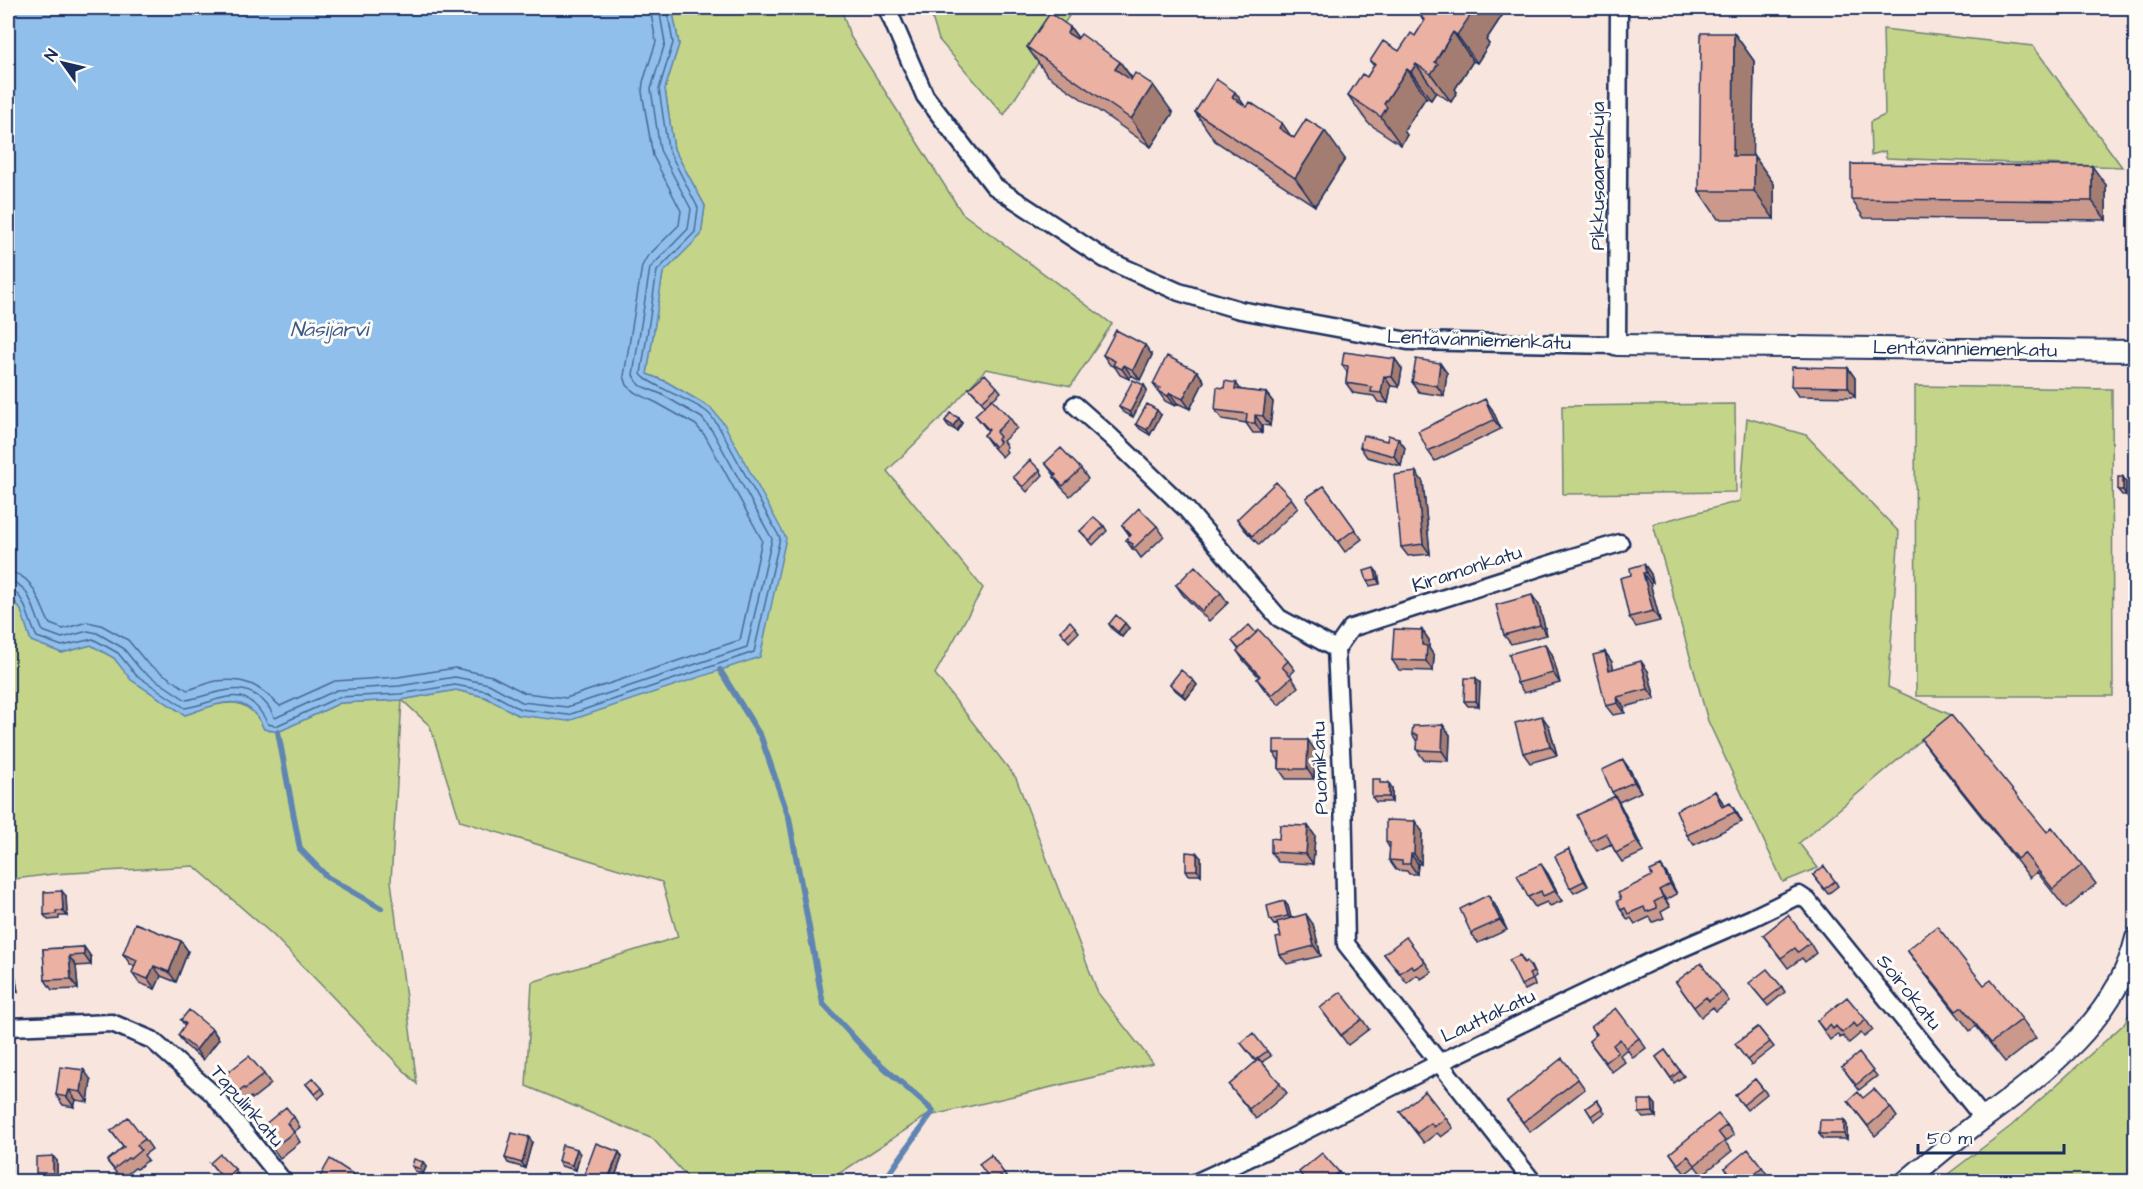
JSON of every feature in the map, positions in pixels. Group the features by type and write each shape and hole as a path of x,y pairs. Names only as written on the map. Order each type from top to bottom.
{"street":[{"name":"Lentävänniemenkatu","path":"887,8 925,96 994,186 1120,267 1179,292 1240,310 1408,341 2136,351"},
{"name":"Pikkusaarenkuja","path":"1617,345 1619,8"},
{"path":"1075,405 1186,510 1279,618 1336,649"},
{"name":"Kiramonkatu","path":"1336,649 1351,628 1620,543"},
{"name":"Puomikatu","path":"1336,649 1343,791 1346,944 1533,1182"},
{"name":"Lauttakatu","path":"1197,1182 1650,962 1799,895"},
{"name":"Soirokatu","path":"1799,895 1808,901 1983,1119"},
{"path":"1905,1182 2035,1080 2082,1035 2114,992 2132,955 2136,938"},
{"name":"Tapulinkatu","path":"8,1027 112,1023 152,1040 212,1093 284,1182"}],"green space":[{"path":"672,8 841,8 850,36 962,213 1112,324 1071,386 986,369 946,413 887,471 983,588 935,674 1016,778 1098,993 1153,1063 925,1117 828,1181 691,1181 653,1139 526,1086 532,982 678,937 662,882 460,821 430,726 402,700 391,881 417,1084 273,935 194,866 53,874 8,880 8,592 21,610 31,641 62,653 91,645 114,658 132,680 185,715 220,704 240,704 249,708 257,716 264,729 278,732 340,703 401,700 456,690 485,697 518,715 720,670 759,657 711,408 667,382 647,374 663,272 701,235 705,206 674,149 665,89 679,44"},
{"path":"929,8 1060,8 1069,16 1004,115 939,40"},
{"path":"1883,29 2033,46 2122,167 1886,158 1885,151 1871,155 1870,122 1885,115"},
{"path":"1915,386 2112,389 2113,696 1916,696"},
{"path":"1735,404 1736,492 1563,494 1562,406"},
{"path":"1747,418 1806,435 1899,532 1888,687 1951,715 1799,843 1818,868 1783,882 1708,721 1653,524 1740,501"},
{"path":"2135,1001 2135,1181 1939,1181 2011,1126 2125,1023"}],"water":[{"name":"Näsijärvi","path":"8,8 672,8 679,44 665,89 674,149 705,206 701,235 663,273 647,374 667,382 711,408 724,424 786,538 760,657 568,721 518,715 485,697 456,690 401,700 340,703 278,732 264,729 257,716 249,708 230,702 185,715 131,680 114,658 91,645 62,653 31,641 21,610 8,592"}],"building":[{"path":"1427,8 1469,8 1466,13 1470,16 1457,35 1453,32 1435,62 1438,64 1431,74 1416,64 1411,72 1407,69 1384,104 1387,107 1381,117 1348,95 1362,74 1367,77 1375,64 1370,61 1383,41 1399,51 1411,33 1415,36 1425,20 1421,17"},
{"path":"1050,13 1070,27 1067,33 1077,39 1081,34 1120,62 1115,69 1131,80 1135,73 1153,85 1131,119 1027,47"},
{"path":"1701,33 1734,33 1733,156 1754,156 1754,191 1699,191"},
{"path":"1216,79 1235,92 1232,97 1247,107 1250,102 1282,123 1279,128 1294,138 1306,119 1325,131 1295,178 1195,112"},
{"path":"1851,164 2092,166 2092,201 1851,199"},
{"path":"1116,330 1145,345 1133,370 1124,365 1122,369 1113,365 1115,361 1103,355"},
{"path":"1344,352 1395,359 1392,377 1384,376 1381,393 1371,392 1372,387 1346,383 1348,366 1342,365"},
{"path":"1167,356 1197,371 1183,399 1158,391 1160,388 1153,384"},
{"path":"1416,359 1440,363 1437,386 1412,382"},
{"path":"1792,367 1848,368 1848,387 1791,386"},
{"path":"985,374 997,387 982,401 969,388"},
{"path":"1133,380 1144,385 1130,412 1119,407"},
{"path":"1225,381 1236,383 1235,389 1266,393 1263,416 1255,415 1255,423 1246,423 1247,414 1215,410 1217,387 1224,388"},
{"path":"992,399 1010,418 996,432 1000,437 998,439 1000,442 995,447 984,435 989,430 975,415"},
{"path":"1485,399 1494,420 1428,451 1418,431"},
{"path":"1147,404 1157,410 1147,430 1136,424"},
{"path":"950,413 959,418 953,426 945,421"},
{"path":"1363,435 1387,441 1388,435 1398,438 1394,456 1360,447"},
{"path":"1061,448 1081,469 1063,486 1045,463"},
{"path":"1030,460 1040,470 1023,487 1013,477"},
{"path":"1416,472 1423,544 1401,547 1394,475"},
{"path":"2118,477 2123,477 2123,490 2118,490"},
{"path":"1276,482 1291,498 1252,536 1237,519"},
{"path":"1324,486 1355,529 1338,542 1306,498"},
{"path":"1139,508 1157,526 1134,548 1133,544 1126,540 1131,535 1122,525"},
{"path":"1094,517 1104,526 1090,540 1080,531"},
{"path":"1644,564 1646,573 1643,573 1653,611 1629,617 1620,578 1631,575 1630,568"},
{"path":"1195,566 1221,593 1202,611 1176,585"},
{"path":"1374,568 1377,579 1367,581 1364,571"},
{"path":"1532,595 1540,625 1504,635 1496,605"},
{"path":"1116,615 1125,623 1118,632 1109,624"},
{"path":"1070,621 1075,627 1065,637 1060,631"},
{"path":"1249,625 1256,633 1239,649 1232,641"},
{"path":"1394,629 1422,630 1422,645 1427,646 1426,661 1392,660"},
{"path":"1259,630 1288,661 1282,667 1292,677 1272,695 1257,679 1260,676 1237,651"},
{"path":"1545,644 1553,673 1517,683 1509,654"},
{"path":"1605,652 1609,670 1641,661 1648,689 1617,697 1618,703 1606,706 1593,655"},
{"path":"1181,670 1193,680 1182,694 1170,684"},
{"path":"1465,678 1476,678 1476,701 1464,701"},
{"path":"1951,715 2047,832 2052,827 2082,865 2053,889 2024,853 2017,859 1921,739"},
{"path":"1542,716 1550,746 1523,753 1515,723"},
{"path":"1443,725 1442,751 1417,750 1418,735 1412,734 1413,726"},
{"path":"1274,740 1308,740 1307,769 1279,769 1280,753 1274,753"},
{"path":"1623,760 1634,782 1612,792 1602,770"},
{"path":"1372,779 1380,779 1380,783 1389,783 1389,797 1372,797"},
{"path":"1715,791 1722,807 1730,803 1735,812 1687,835 1676,810"},
{"path":"1615,796 1637,842 1616,853 1606,833 1590,841 1577,815"},
{"path":"1386,820 1415,821 1414,854 1411,854 1410,864 1389,860 1390,843 1386,842"},
{"path":"1280,825 1308,826 1306,854 1271,852 1271,838 1279,839"},
{"path":"1569,849 1584,881 1570,888 1555,856"},
{"path":"1186,852 1197,853 1197,870 1186,870"},
{"path":"1541,864 1555,891 1543,896 1541,891 1528,897 1517,875"},
{"path":"1661,866 1670,884 1659,890 1663,897 1654,902 1657,908 1646,912 1644,907 1628,914 1625,908 1621,910 1617,901 1621,899 1618,893 1652,876 1650,871"},
{"path":"1824,866 1835,881 1824,889 1813,875"},
{"path":"62,891 63,911 44,915 44,892"},
{"path":"1488,895 1500,920 1471,933 1460,909"},
{"path":"1284,901 1288,916 1270,920 1267,906"},
{"path":"1306,914 1314,946 1280,955 1276,938 1281,937 1277,922"},
{"path":"1788,915 1810,943 1798,952 1795,948 1781,958 1763,935"},
{"path":"135,923 181,941 169,972 154,966 148,979 132,973 137,960 123,954"},
{"path":"1937,926 1984,985 1991,980 2022,1019 1991,1043 1962,1007 1956,1011 1907,950"},
{"path":"1406,937 1425,962 1414,969 1411,965 1400,973 1384,954"},
{"path":"84,947 84,955 69,956 71,979 45,980 43,949"},
{"path":"1520,955 1524,963 1527,961 1533,972 1529,974 1532,980 1521,985 1509,960"},
{"path":"8,961 11,982 8,983"},
{"path":"1701,963 1722,991 1709,1001 1706,997 1694,1007 1676,982"},
{"path":"1767,969 1782,987 1764,1001 1749,983"},
{"path":"1341,992 1362,1019 1341,1035 1320,1008"},
{"path":"1847,997 1866,1020 1857,1027 1854,1023 1842,1033 1836,1026 1833,1029 1830,1025 1824,1030 1817,1021"},
{"path":"1616,1008 1639,1038 1626,1048 1620,1039 1613,1045 1618,1052 1605,1062 1589,1041 1597,1034 1591,1027"},
{"path":"189,1010 212,1029 196,1050 178,1035 186,1024 181,1020"},
{"path":"1758,1027 1770,1042 1747,1060 1735,1044"},
{"path":"1253,1033 1267,1051 1255,1060 1241,1043"},
{"path":"1665,1050 1680,1071 1671,1078 1656,1057"},
{"path":"1859,1053 1873,1071 1856,1085 1842,1067"},
{"path":"249,1056 264,1074 232,1097 218,1080"},
{"path":"1562,1058 1578,1079 1523,1122 1507,1102"},
{"path":"1259,1059 1280,1083 1249,1109 1229,1085"},
{"path":"60,1067 84,1070 81,1092 69,1090 67,1097 56,1095"},
{"path":"313,1078 322,1088 315,1094 306,1084"},
{"path":"1755,1079 1763,1089 1743,1105 1735,1095"},
{"path":"1874,1089 1890,1107 1868,1126 1848,1101 1858,1092 1863,1098"},
{"path":"1425,1091 1446,1118 1434,1127 1431,1123 1417,1133 1400,1112"},
{"path":"1597,1100 1602,1108 1591,1116 1586,1108"},
{"path":"1639,1100 1652,1100 1653,1112 1639,1113"},
{"path":"286,1107 294,1117 287,1123 294,1132 273,1148 258,1130"},
{"path":"1718,1114 1727,1125 1718,1132 1725,1141 1695,1165 1688,1156 1678,1164 1670,1153"},
{"path":"128,1117 145,1139 137,1145 141,1150 114,1169 107,1161 124,1147 111,1131"},
{"path":"1820,1120 1844,1120 1844,1134 1819,1134"},
{"path":"512,1133 529,1137 522,1163 505,1158"},
{"path":"596,1143 619,1152 607,1181 585,1173"},
{"path":"562,1145 577,1149 572,1165 558,1161"},
{"path":"1748,1149 1762,1167 1745,1182 1736,1182 1725,1168"},
{"path":"1322,1153 1339,1172 1328,1182 1306,1182 1299,1172"},
{"path":"220,1154 235,1169 224,1179 210,1163"},
{"path":"991,1155 1004,1173 992,1182 979,1164"},
{"path":"53,1156 53,1173 36,1173 36,1157"},
{"path":"330,1159 353,1174 349,1182 317,1182"},
{"path":"414,1159 423,1162 420,1169 412,1166"},
{"path":"153,1175 158,1182 146,1182"}],"waterway":[{"path":"720,670 761,737 789,818 823,1004 870,1055 933,1111 889,1174 873,1182"},
{"path":"278,732 300,849 327,877 381,908"}]}
